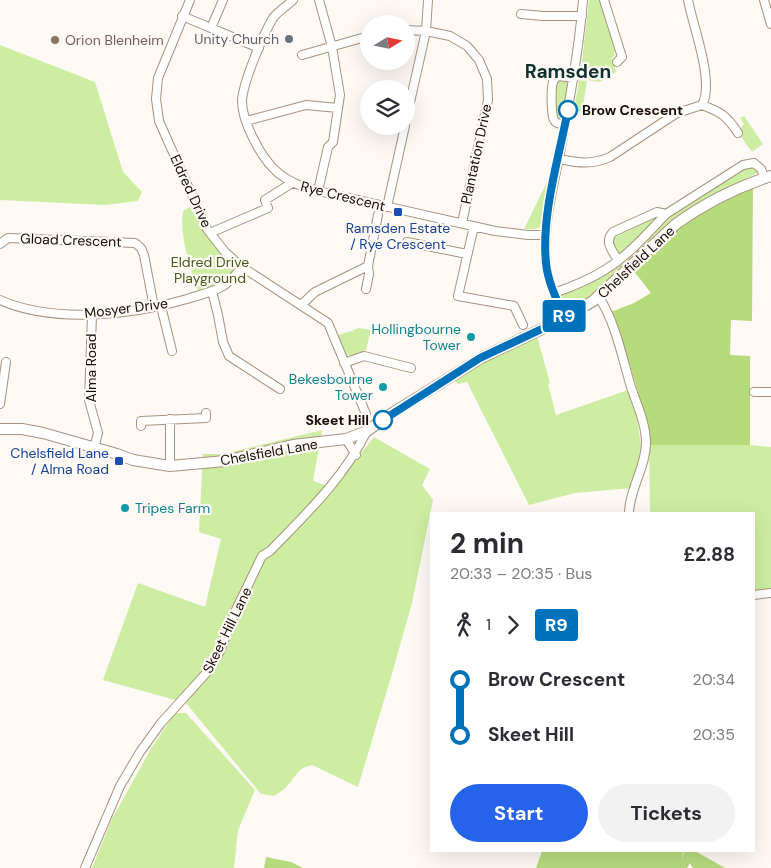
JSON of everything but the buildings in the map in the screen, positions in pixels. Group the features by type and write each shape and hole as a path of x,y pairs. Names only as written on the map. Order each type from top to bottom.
{"street":[{"name":"Eldred Drive","path":"190,0 158,78 156,99 159,121 194,202 210,233 225,252 242,267 328,323 366,414"},
{"path":"211,28 223,0"},
{"name":"Rye Crescent","path":"293,0 274,17 259,48 242,97 246,121 264,158 278,173 292,183 387,207 510,233 546,235"},
{"path":"318,191 328,147 333,142 340,95 332,47 319,0"},
{"path":"415,80 426,31 428,0"},
{"path":"565,318 554,293 546,264 546,235 549,207 574,78 583,0"},
{"path":"604,0 622,57 617,62"},
{"path":"688,0 706,76 705,101 702,105"},
{"path":"764,0 769,9 771,24"},
{"path":"521,14 582,16"},
{"path":"182,16 259,48"},
{"name":"Plantation Drive","path":"415,30 450,36 466,46 479,60 487,79 488,100 462,223"},
{"path":"302,55 360,39"},
{"path":"565,125 554,120 552,112 552,84 554,79 559,76 574,78"},
{"path":"246,121 306,105 338,108"},
{"path":"559,159 580,163 599,162 610,157 677,113 702,105 720,112 728,118 738,133"},
{"path":"387,207 403,135"},
{"name":"Chelsfield Lane","path":"0,429 22,429 43,433 132,460 170,466 225,461 293,445 346,439 367,431 480,358 565,318 598,297 676,224 691,213 721,197 768,178 754,163 743,164 666,214 618,260 584,282 554,293"},
{"path":"210,233 268,208 265,200 292,183"},
{"name":"Chelsfield Lane","path":"618,260 609,244 610,236 613,232 657,212 666,214"},
{"path":"366,289 369,274 368,266 378,215"},
{"path":"474,226 458,296 514,306 522,325"},
{"name":"Gload Crescent","path":"0,244 8,238 135,242 141,248 144,255 158,307"},
{"path":"407,242 467,254"},
{"path":"301,305 315,292 368,266"},
{"name":"Mosyer Drive","path":"0,300 39,311 92,315 158,307 212,291 232,279 242,267"},
{"path":"212,291 223,342 229,356 280,388"},
{"path":"598,297 608,312 642,416 646,443 629,505 629,512"},
{"path":"158,307 172,351"},
{"name":"Alma Road","path":"92,315 90,400 98,434 94,448"},
{"path":"344,362 364,356 411,368"},
{"path":"0,404 2,372 6,362"},
{"path":"754,392 771,392"},
{"path":"141,426 141,421 206,418 206,413"},
{"path":"170,419 170,466"},
{"name":"Skeet Hill Lane","path":"85,868 120,786 140,752 161,723 210,670 262,556 270,551 321,499 356,455 367,431"},
{"path":"346,439 356,455"},
{"path":"755,595 771,594"}],"green space":[{"path":"589,0 601,0 617,49 612,58 616,72 600,82 580,79"},
{"path":"0,45 95,82 123,172 142,192 138,201 105,205 0,200"},
{"path":"558,79 568,82 563,119 561,121 555,119 556,81"},
{"path":"579,80 587,81 582,112 574,111"},
{"path":"744,116 763,144 752,152 741,137 741,127 744,124 740,118"},
{"path":"745,165 753,165 759,172 686,211 597,291 575,308 566,306 560,293 609,271 669,217 703,190"},
{"path":"548,180 540,227 524,229"},
{"path":"753,187 752,321 731,320 730,355 750,356 750,445 649,445 639,394 611,312 634,303 651,293 633,270 668,238 674,230 694,216"},
{"name":"Eldred Drive Playground","path":"190,207 210,240 237,270 220,286 199,294 184,242 183,211"},
{"path":"652,216 656,220 619,255 615,254 613,238 646,222"},
{"path":"359,328 371,330 366,350 351,356 346,354 338,335 352,331 354,333 353,330"},
{"path":"537,336 550,383 548,384 556,415 628,390 635,403 642,453 632,488 575,493 529,505 467,382 458,384 455,380 481,363"},
{"path":"322,430 313,481 328,486 335,485 374,437 430,469 422,485 433,500 412,603 358,787 312,765 303,768 286,787 274,796 261,794 186,703 103,680 138,583 205,607 221,539 199,532 203,454 223,454"},
{"path":"649,445 750,445 771,447 771,591 755,592 755,512 650,512"},
{"path":"175,713 186,713 255,790 238,830 234,868 92,868 112,819 152,747"},
{"path":"542,852 683,852 682,860 684,852 697,852 725,868 693,868 690,863 687,868 536,868"},
{"path":"266,857 291,862 303,868 264,868"}],"bus line":[{"name":"R9","path":"383,420 480,358 565,318 548,275 546,249 549,207 568,110"}],"place":[{"name":"Unity Church","path":"289,39"},
{"name":"Orion Blenheim","path":"55,40"},
{"name":"Brow Crescent","path":"568,110"},
{"name":"Ramsden Estate / Rye Crescent","path":"398,212"},
{"name":"Hollingbourne Tower","path":"471,337"},
{"name":"Bekesbourne Tower","path":"383,387"},
{"name":"Skeet Hill","path":"383,420"},
{"name":"Chelsfield Lane / Alma Road","path":"119,461"},
{"name":"Tripes Farm","path":"125,508"}],"district":[{"name":"Ramsden","path":"568,71"}]}
